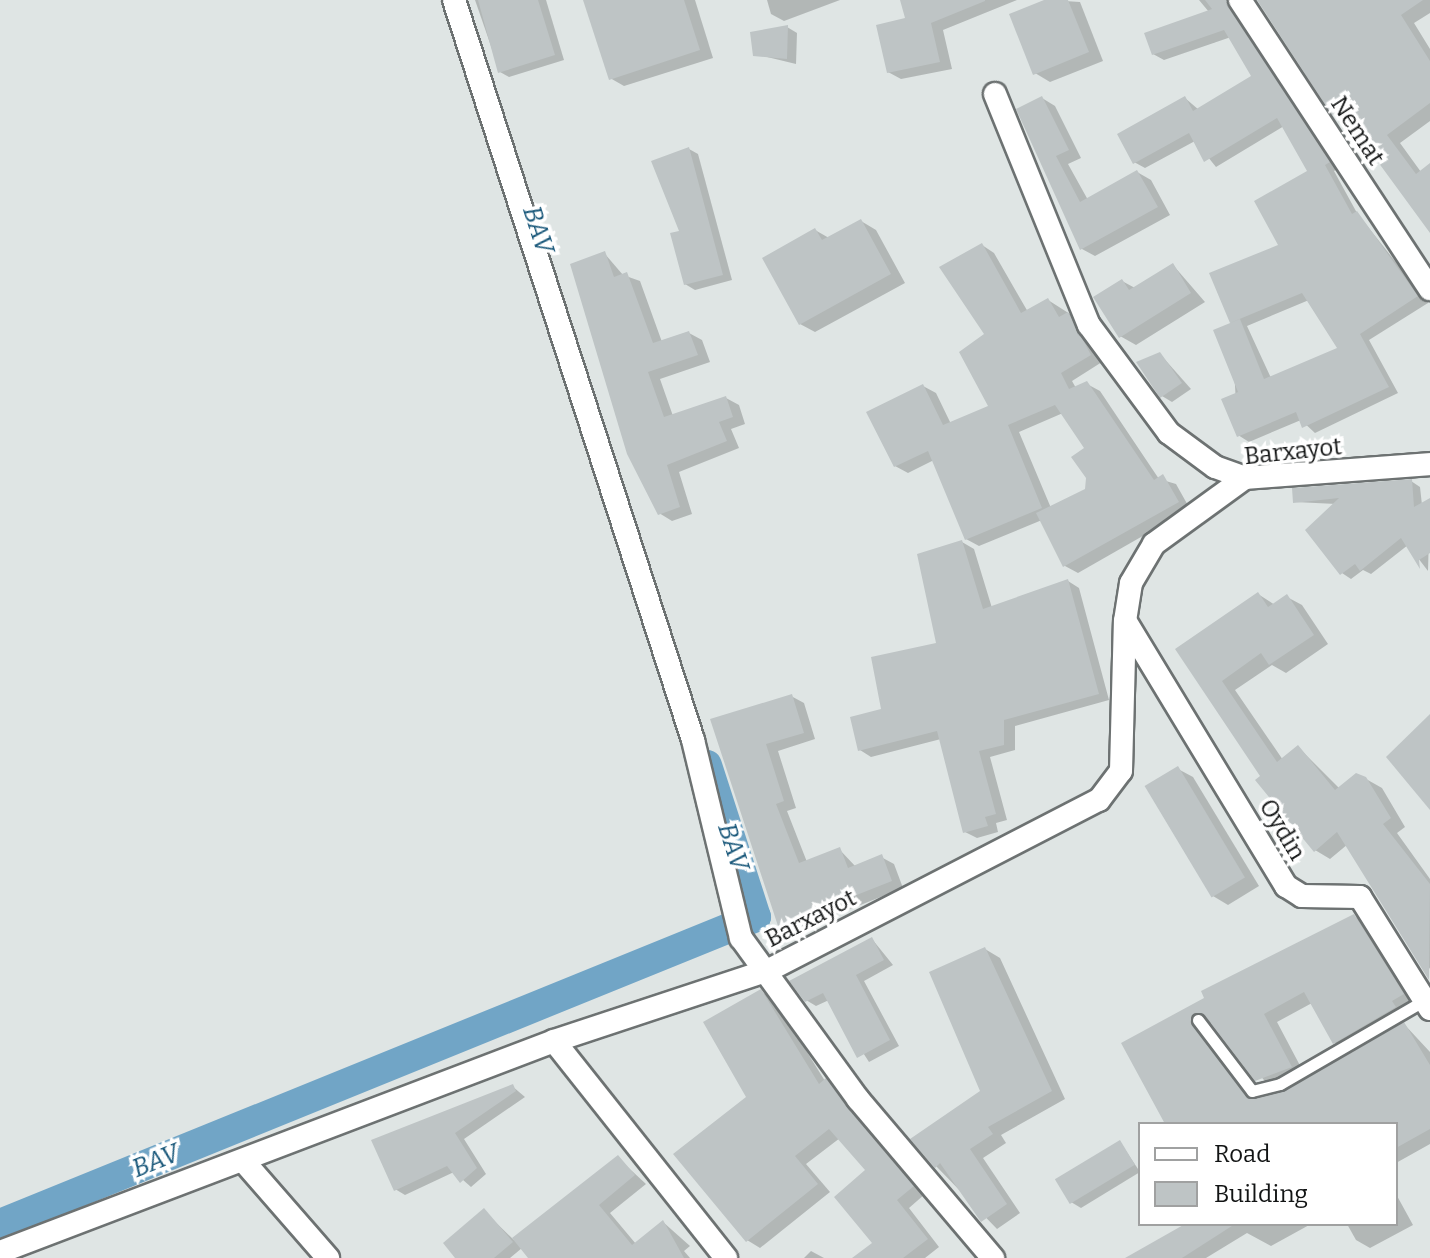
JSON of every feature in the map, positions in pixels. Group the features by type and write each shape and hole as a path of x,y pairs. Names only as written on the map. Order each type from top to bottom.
{"street":[{"path":"454,0 693,740 730,909 741,938 769,970 858,1099 993,1258"},
{"name":"Nemat","path":"1240,0 1428,281"},
{"path":"995,94 1089,325 1169,433 1215,467 1245,478"},
{"name":"Barxayot","path":"0,1252 246,1164 554,1041 769,970 1099,800 1121,771 1125,621 1131,583 1154,544 1245,478 1430,464"},
{"name":"Oydin","path":"1125,621 1286,886 1302,896 1360,897 1428,1005"},
{"path":"554,1041 726,1258"},
{"path":"246,1164 328,1258"}],"lane":[{"path":"1198,1020 1252,1091 1280,1084 1428,1005"}],"building":[{"path":"478,0 538,0 555,55 498,73"},
{"path":"583,0 684,0 700,50 609,80"},
{"path":"900,0 985,1 931,23 940,62 887,73 876,25 905,18"},
{"path":"1044,0 1068,0 1089,52 1033,75 1009,14"},
{"path":"1205,0 1226,0 1330,162 1325,165 1352,214 1357,211 1418,296 1360,334 1389,387 1302,428 1296,412 1237,437 1221,399 1238,392 1213,330 1240,319 1264,379 1337,348 1302,293 1230,323 1209,273 1278,245 1254,201 1307,171 1277,118 1204,162 1189,133 1133,164 1117,134 1185,96 1193,111 1251,76 1224,30 1152,55 1144,33 1212,9"},
{"path":"1257,0 1423,0 1401,15 1430,61 1430,103 1387,135 1416,174 1430,163 1430,233 1340,110 1332,115"},
{"path":"788,25 787,59 753,56 750,32"},
{"path":"1042,96 1069,150 1056,156 1080,202 1137,170 1158,207 1080,250 1016,109"},
{"path":"689,147 723,275 684,285 670,233 679,231 651,161"},
{"path":"861,219 891,274 799,325 762,258 815,228 822,240"},
{"path":"982,243 1021,313 1048,298 1059,317 1068,312 1091,355 1061,373 1069,389 1087,381 1154,480 1163,474 1179,502 1063,567 1036,513 1085,489 1086,478 1071,457 1084,448 1055,405 1008,425 1042,508 965,540 928,451 894,467 866,412 923,384 943,425 988,406 959,352 984,334 939,267"},
{"path":"605,251 614,277 627,272 653,343 689,331 698,355 648,372 664,417 726,396 733,417 719,422 727,441 667,465 680,507 658,515 627,454 570,264"},
{"path":"1173,263 1191,293 1119,338 1093,297 1122,279 1129,290"},
{"path":"1160,352 1182,383 1160,398 1136,362"},
{"path":"1412,479 1414,507 1430,498 1430,553 1419,560 1420,569 1401,538 1360,571 1355,564 1340,575 1305,530 1339,498 1293,503 1292,488"},
{"path":"962,540 983,609 1068,579 1099,694 1004,720 1004,745 979,751 996,814 985,817 988,826 963,833 937,731 858,751 850,717 881,709 871,657 936,643 917,554"},
{"path":"1258,592 1268,607 1287,594 1314,635 1269,665 1261,653 1222,681 1277,762 1298,745 1335,790 1356,773 1366,777 1391,818 1383,824 1430,884 1429,980 1337,832 1314,852 1255,780 1260,776 1175,649"},
{"path":"792,694 804,733 766,744 784,801 776,804 799,863 840,847 848,868 882,854 892,881 778,926 710,719"},
{"path":"1430,714 1430,810 1386,757"},
{"path":"1178,766 1245,877 1212,898 1145,786"},
{"path":"1354,914 1404,994 1392,1001 1396,1007 1333,1044 1304,992 1264,1014 1292,1067 1255,1081 1204,1014 1194,1013 1190,1022 1253,1099 1284,1091 1404,1022 1430,1065 1430,1129 1398,1147 1398,1122 1164,1122 1121,1043 1204,998 1201,991"},
{"path":"872,937 884,960 856,975 890,1040 857,1058 823,993 805,1002 789,981"},
{"path":"985,947 1052,1091 988,1127 993,1134 970,1149 1007,1204 981,1222 940,1163 935,1168 910,1139 980,1091 929,972"},
{"path":"761,989 819,1084 826,1078 914,1186 897,1200 928,1239 903,1258 852,1258 872,1243 834,1197 865,1170 829,1129 795,1156 818,1184 746,1242 673,1154 746,1097 703,1022"},
{"path":"513,1084 516,1091 455,1133 477,1168 460,1183 447,1166 394,1191 371,1140"},
{"path":"1120,1140 1135,1165 1070,1204 1055,1179"},
{"path":"618,1155 635,1175 599,1205 632,1245 663,1220 684,1258 528,1258 512,1238"},
{"path":"484,1208 513,1242 494,1258 455,1258 443,1243"},
{"path":"1181,1226 1232,1226 1182,1258 1125,1258"}],"waterway":[{"name":"BAV","path":"0,1224 756,917 707,765"}]}
